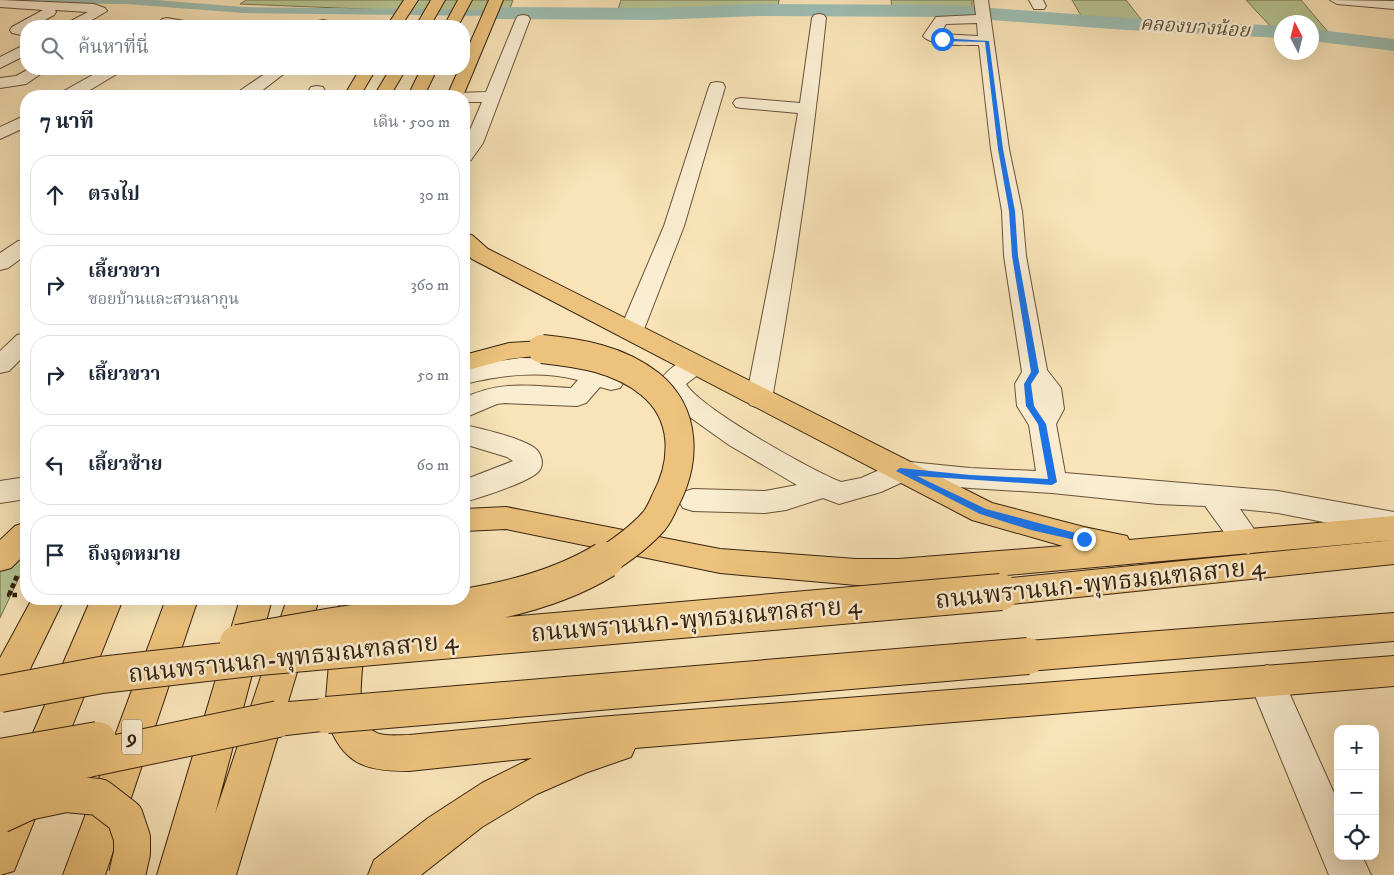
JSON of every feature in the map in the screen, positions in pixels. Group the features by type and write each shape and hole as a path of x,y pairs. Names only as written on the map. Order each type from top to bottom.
{"main road":[{"path":"398,20 411,0"},
{"path":"426,20 438,0"},
{"path":"454,20 465,0"},
{"path":"470,59 496,0"},
{"path":"356,90 364,75"},
{"path":"386,90 394,75"},
{"path":"419,90 426,75"},
{"path":"457,90 463,75"},
{"path":"470,245 480,254 759,399 983,512 1084,539 1133,546 1186,548"},
{"path":"100,675 277,636 481,605 526,594 569,578 598,564 623,549 658,516 670,498 681,460 681,442 673,414 655,390 628,370 609,361 587,355 542,349 509,351 470,361"},
{"path":"470,519 486,518 525,521 720,561 781,568 856,572 898,572 1186,548 1394,528"},
{"path":"0,559 20,540"},
{"name":"ถนนพรานนก-พุทธมณฑลสาย 4","path":"0,693 100,675 368,647 1001,592 1394,552"},
{"path":"0,693 24,605"},
{"path":"0,857 105,605"},
{"name":"9","path":"84,875 180,605"},
{"path":"178,875 254,605"},
{"path":"215,875 302,605"},
{"path":"354,605 352,611 346,672 345,718 357,742 368,748 387,753 408,754 598,734 1394,671"},
{"path":"0,757 134,734 200,726 1394,627"},
{"path":"0,780 88,759 278,719"},
{"path":"389,875 422,847 480,805 533,774 582,755 684,728"},
{"path":"0,774 88,759"},
{"path":"0,815 28,802 66,794 100,797 125,817 132,838 132,853 127,875"}],"street":[{"path":"1337,0 1394,5"},
{"path":"5,8 35,5 94,8 100,11 83,20"},
{"path":"987,48 931,36 941,20 982,10 987,48 1000,149 1012,211 1015,256 1035,372 1028,384 1030,406 1042,424 1052,482"},
{"path":"35,20 49,12"},
{"path":"759,399 779,298 808,109 819,18"},
{"path":"470,148 474,143 523,19"},
{"path":"932,51 987,48"},
{"path":"1,65 20,54"},
{"path":"1,65 20,63"},
{"path":"0,83 20,81 30,75"},
{"path":"78,90 104,75"},
{"path":"252,90 274,75"},
{"path":"631,332 674,226 718,87"},
{"path":"470,97 492,97"},
{"path":"742,103 808,109"},
{"path":"0,134 20,123"},
{"path":"0,264 20,250"},
{"path":"0,365 20,346"},
{"path":"470,374 518,365 554,366 603,379 577,397 505,394 492,396 470,406"},
{"path":"694,365 672,382 673,388 679,397 712,421 824,487 839,493 871,485 900,471 970,478 1052,482 1158,493 1213,495 1278,502 1394,524"},
{"path":"470,436 517,450 527,457 528,465 493,482 470,488"},
{"path":"693,500 765,502 786,500 824,487"},
{"path":"0,492 20,489"},
{"path":"1213,495 1248,542"},
{"path":"1267,681 1334,840"},
{"path":"1343,860 1350,875"}],"path":[{"path":"20,571 9,595 20,592"}],"green space":[{"path":"246,0 513,0 509,11 387,10 240,4"},
{"path":"621,0 779,0 778,8 617,12"},
{"path":"891,0 972,0 972,9 892,8"},
{"path":"1072,0 1126,0 1144,23 1083,19"},
{"path":"1246,0 1301,0 1314,15 1274,15 1273,29"},
{"path":"1319,21 1329,33 1319,32"},
{"path":"20,553 20,576 0,618 0,568"}],"waterway":[{"name":"คลองบางน้อย","path":"29,0 126,1 243,10 496,13"},
{"name":"คลองบางน้อย","path":"496,13 654,14 757,10 952,11 1126,24 1274,32"},
{"name":"คลองบางน้อย","path":"1319,36 1394,45"}],"route":[{"path":"942,39 987,41 1000,149 1012,211 1015,256 1035,372 1028,384 1030,406 1042,424 1052,482 970,478 900,471 983,512 1084,539"}]}
